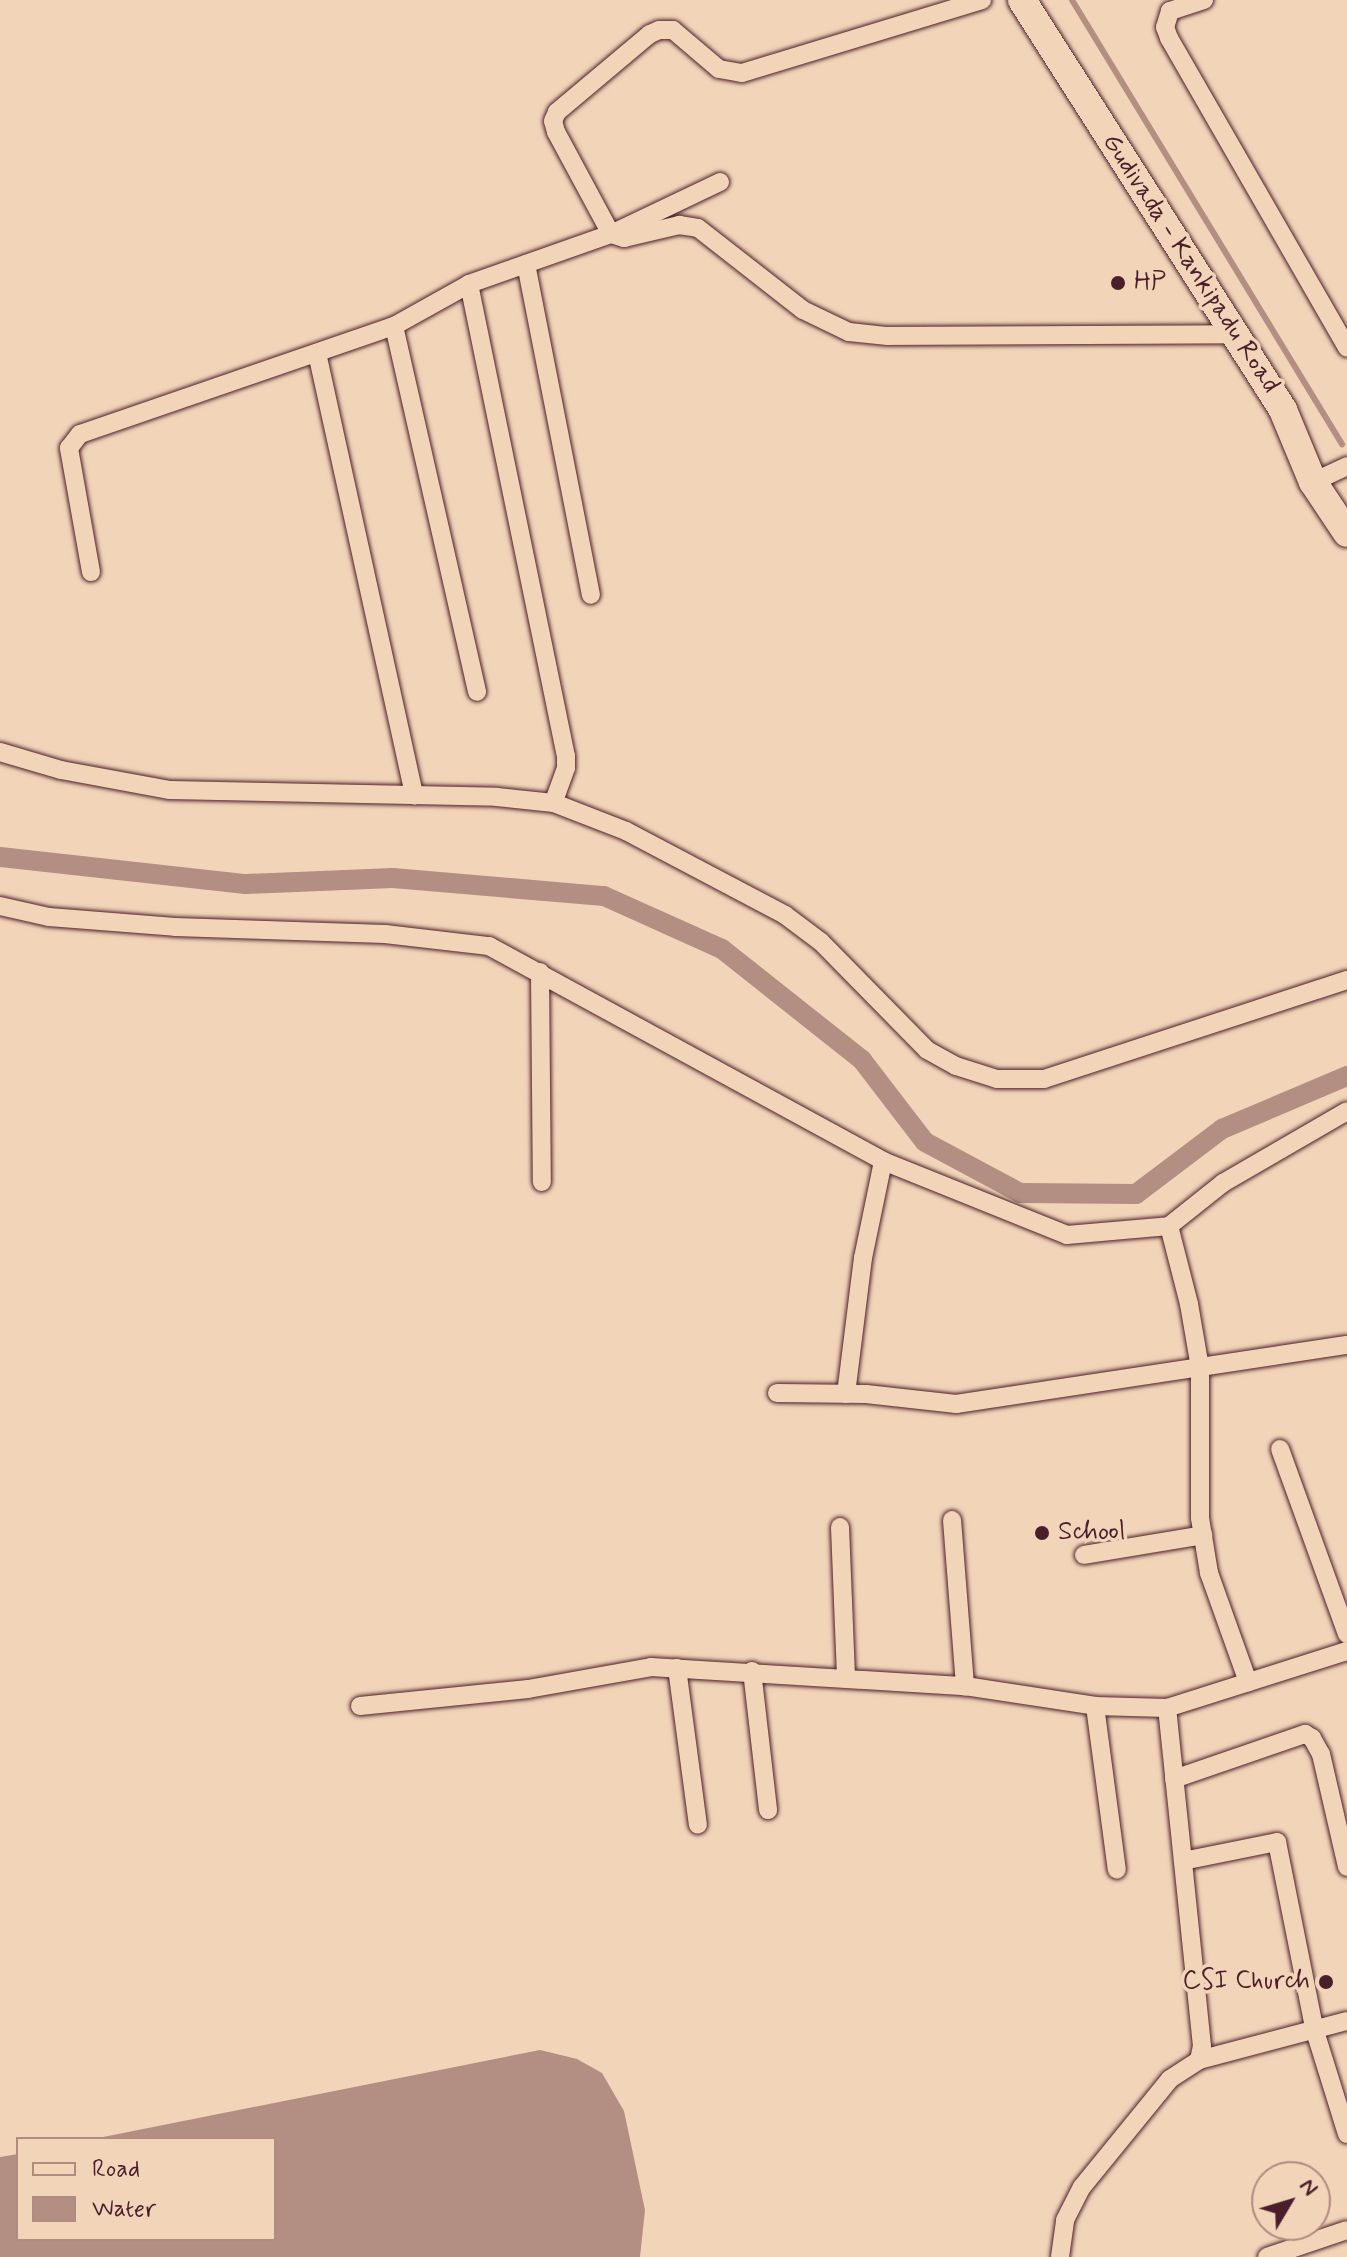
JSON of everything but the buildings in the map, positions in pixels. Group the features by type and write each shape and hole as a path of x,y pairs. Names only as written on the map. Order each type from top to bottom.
{"main road":[{"name":"Gudivada - Kankipadu Road","path":"1022,0 1283,410 1313,482 1347,533"}],"street":[{"path":"982,0 742,73 719,69 673,30 650,34 566,101 553,121 611,234 624,238 679,225 698,228 803,310 849,332 888,336 1233,334"},
{"path":"1204,0 1170,11 1165,27 1169,38 1347,347"},
{"path":"91,572 69,448 80,434 186,395 394,326 469,284 611,234 720,182"},
{"path":"526,264 591,595"},
{"path":"469,284 566,756 566,768 553,803"},
{"path":"394,326 477,692"},
{"path":"317,353 414,796"},
{"path":"1313,482 1347,466"},
{"path":"0,752 61,770 170,790 497,797 553,803 626,831 785,915 821,942 927,1050 956,1066 997,1079 1044,1079 1347,980"},
{"path":"0,906 49,917 385,934 489,946 883,1161 1067,1235 1169,1226 1223,1183 1347,1111"},
{"path":"540,972 542,1182"},
{"path":"846,1394 863,1258 883,1161"},
{"path":"1169,1226 1189,1304 1200,1368 1203,1535 1209,1573 1248,1682"},
{"path":"777,1393 846,1394 956,1404 1347,1345"},
{"path":"1280,1449 1347,1634"},
{"path":"952,1520 965,1686"},
{"path":"840,1527 846,1677"},
{"path":"1084,1555 1203,1535"},
{"path":"360,1706 528,1689 651,1667 965,1686 1095,1706 1167,1708 1347,1651"},
{"path":"677,1668 698,1825"},
{"path":"752,1671 768,1810"},
{"path":"1095,1706 1117,1870"},
{"path":"1167,1708 1202,2046 1199,2060"},
{"path":"1174,1779 1305,1734 1312,1738 1321,1754 1347,1867"},
{"path":"1183,1861 1277,1842 1314,2028 1347,2134"},
{"path":"1060,2257 1065,2220 1082,2187 1170,2079 1199,2060 1347,2021"},
{"path":"1267,2257 1347,2230"}],"water":[{"path":"540,2050 577,2059 602,2073 624,2111 645,2210 640,2257 0,2257 0,2157 16,2154 16,2241 276,2241 276,2137 103,2137"}],"waterway":[{"path":"1072,0 1342,444"},
{"path":"0,857 246,884 393,878 604,896 722,949 862,1060 925,1142 1020,1193 1136,1194 1222,1129 1347,1076"}],"place":[{"name":"HP","path":"1118,283"},
{"name":"School","path":"1042,1533"},
{"name":"CSI Church","path":"1326,1982"}]}
